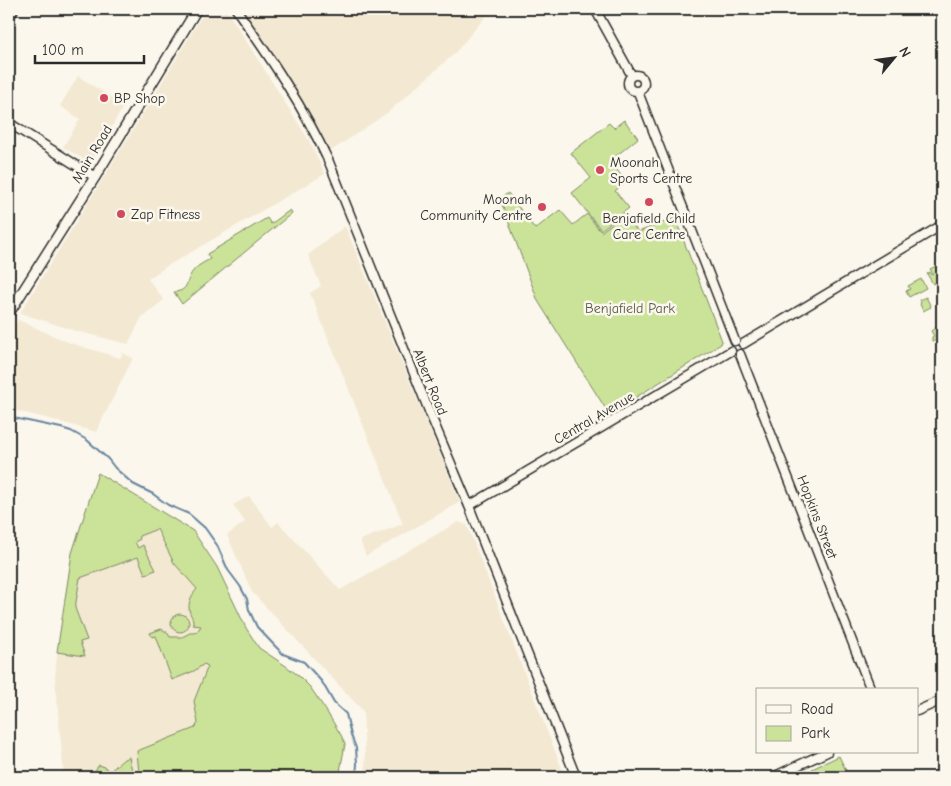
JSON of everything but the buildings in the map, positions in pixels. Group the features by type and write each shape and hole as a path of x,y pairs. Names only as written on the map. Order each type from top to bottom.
{"main road":[{"name":"Main Road","path":"9,313 197,9"}],"street":[{"path":"9,18 14,9"},
{"name":"Albert Road","path":"236,9 296,99 329,162 431,416 470,506 576,777"},
{"path":"595,9 632,76"},
{"path":"632,76 629,79 628,86 633,91 638,92"},
{"path":"632,76 639,76 644,81 642,89 638,92"},
{"path":"638,92 735,340"},
{"path":"9,123 95,176"},
{"path":"743,344 942,225"},
{"path":"735,340 743,344 744,350 736,355 731,351 730,344 735,340"},
{"name":"Central Avenue","path":"470,506 731,351"},
{"name":"Hopkins Street","path":"740,354 870,688"},
{"path":"918,711 942,700"},
{"path":"772,777 823,754"}],"shaded area":[{"path":"206,9 226,9 310,142 325,174 148,279 164,300 142,317 128,344 76,331 20,313 152,99"},
{"path":"243,9 492,9 454,54 387,113 331,151 294,86"},
{"path":"78,76 124,106 90,163 63,147 80,119 60,106"},
{"path":"345,226 460,502 366,556 360,540 403,524 310,293 321,286 308,255"},
{"path":"18,320 70,343 120,358 123,353 133,358 96,432 13,410 11,413 9,412 9,336"},
{"path":"98,473 193,531 217,567 246,628 259,648 286,666 310,687 341,735 345,744 339,777 64,777 55,678 58,643 72,553"},
{"path":"249,496 272,527 278,522 340,590 458,522 467,525 565,777 366,777 363,711 252,592 227,535 245,522 233,505"},
{"path":"839,756 849,777 793,777"}],"green space":[{"name":"Moonah Sports Centre","path":"624,120 638,138 610,161 626,182 615,191 629,208 601,230 572,193 591,178 571,153 609,123 614,128"},
{"name":"Benjafield Park","path":"508,193 535,229 560,210 573,225 587,214 601,232 624,214 638,232 675,218 722,341 721,344 609,414 538,301 500,199"},
{"path":"290,210 292,213 182,304 174,292 183,290 194,270 210,259 207,254 267,218 271,224"},
{"path":"938,265 942,271 942,278 933,284 927,274 930,272 931,275 933,274 930,269"},
{"path":"921,279 926,288 909,297 906,291 910,289 908,286"},
{"path":"926,297 931,307 923,311 919,300"},
{"path":"940,325 942,336 932,341 934,336 931,331"},
{"path":"98,473 193,531 217,567 246,628 259,648 286,666 310,687 341,735 345,744 339,777 90,777 99,765 105,767 109,772 129,757 133,775 139,774 137,751 195,728 198,723 194,701 208,666 204,664 194,671 172,680 156,636 152,637 150,633 161,629 167,632 170,637 182,637 197,632 201,626 193,625 189,610 190,600 197,589 174,563 157,529 139,536 140,539 135,542 138,548 143,545 156,570 145,574 138,557 80,578 75,608 87,640 80,642 85,656 57,652 72,553"},
{"path":"176,614 184,614 189,619 187,630 176,632 171,627 171,619"},
{"path":"839,756 849,777 815,777 812,769"}],"waterway":[{"path":"9,417 61,428 87,440 133,484 153,494 168,505 189,514 205,528 217,545 228,570 247,599 249,610 257,627 283,654 304,662 322,682 334,703 346,714 356,748 356,777"}],"place":[{"name":"BP Shop","path":"104,98"},
{"name":"Moonah Sports Centre","path":"600,170"},
{"name":"Benjafield Child Care Centre","path":"649,202"},
{"name":"Moonah Community Centre","path":"542,207"},
{"name":"Zap Fitness","path":"121,214"}]}
